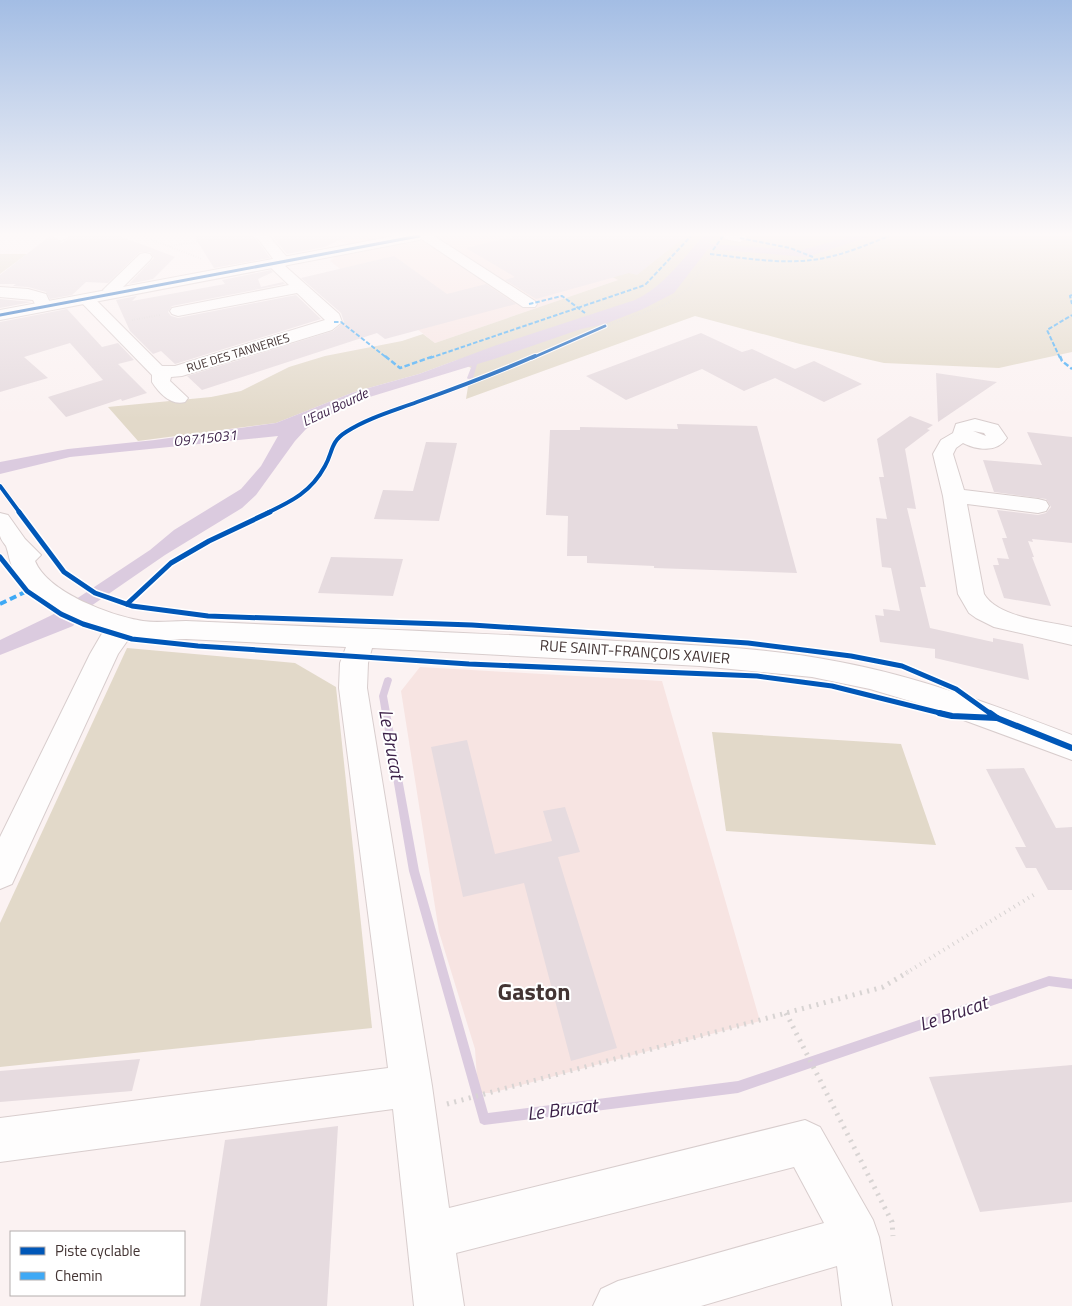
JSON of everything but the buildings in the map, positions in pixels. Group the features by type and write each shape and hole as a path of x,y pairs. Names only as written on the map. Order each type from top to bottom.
{"street":[{"path":"40,297 44,306"},
{"path":"0,315 97,297"},
{"path":"178,312 253,297"},
{"name":"RUE DES TANNERIES","path":"162,372 176,372 334,322 333,317 309,297"},
{"path":"518,297 529,304"},
{"path":"86,299 154,368 162,372 161,382 178,398"},
{"path":"965,436 951,441 943,454 954,496 971,594 984,612 996,618 1072,636"},
{"path":"954,496 1038,506"},
{"name":"RUE SAINT-FRANÇOIS XAVIER","path":"0,520 16,544 27,571 63,592 75,608 118,610 145,630 186,630 362,638 759,660 810,667 902,687 997,718 1072,748"},
{"path":"0,873 104,654 115,635 118,610"},
{"path":"362,638 354,663 353,688 413,1099 439,1306"},
{"path":"0,1140 413,1099"},
{"path":"430,1236 805,1142 875,1239 867,1306"},
{"path":"618,1306 875,1239"}],"path":[{"path":"118,610 171,562 209,541 297,499 314,483 326,465 331,447 344,433 366,421 501,371 605,326 665,306 677,297"},
{"path":"110,324 178,312"},
{"path":"585,313 605,326"},
{"path":"501,371 505,385"},
{"path":"413,1099 786,1013 883,987 1035,894"},
{"path":"786,1013 892,1222 875,1239"}],"shaded area":[{"path":"376,297 569,297 435,343"},
{"path":"569,297 1072,297 1072,352 999,368 884,363 800,344 695,316 466,399 471,368 457,360 419,374 354,392 276,423 138,441 108,407 211,397 241,391 289,367 325,356 402,341 423,334 435,343"},
{"path":"127,648 295,663 336,687 372,1028 0,1067 0,923"},
{"path":"420,667 662,681 760,1021 491,1093 478,1093 475,1049 439,932 401,691"},
{"path":"712,732 901,744 936,845 726,831"}],"water":[{"path":"640,297 666,297 643,309 605,324 581,329 494,359 363,399 319,420 306,429 295,441 256,495 242,508 165,555 91,606 73,626 0,655 0,640 52,615 150,550 174,530 241,489 261,466 278,436 70,457 0,474 0,462 68,449 155,440 276,423 354,392 419,374 494,346"}],"waterway":[{"name":"Le Brucat","path":"470,378 476,361"},
{"name":"Le Brucat","path":"388,680 383,696 414,871 484,1119 738,1087 1049,981 1072,984"}],"marked path":[{"path":"529,304 558,297"},
{"path":"563,297 585,313"},
{"path":"334,322 341,322 400,368 610,297"},
{"path":"1070,297 1072,304"},
{"path":"1072,315 1047,330 1062,361 1072,369"},
{"path":"0,604 27,591"}],"cycle path":[{"path":"0,315 96,297"},
{"path":"127,604 171,563 209,541 297,499 314,483 326,465 331,447 344,433 366,421 501,371 605,326"},
{"path":"0,486 64,572 79,584 95,593 132,606 208,616 472,625 748,643 851,656 902,666 956,689 997,718 1072,748"},
{"path":"0,557 27,591 61,614 83,624 132,639 198,646 469,664 757,676 832,686 952,716 997,718"}],"district":[{"name":"Gaston","path":"534,992"}],"water label":[{"name":"L'Eau Bourde","path":"335,407"},
{"name":"O9715031","path":"205,438"}]}
